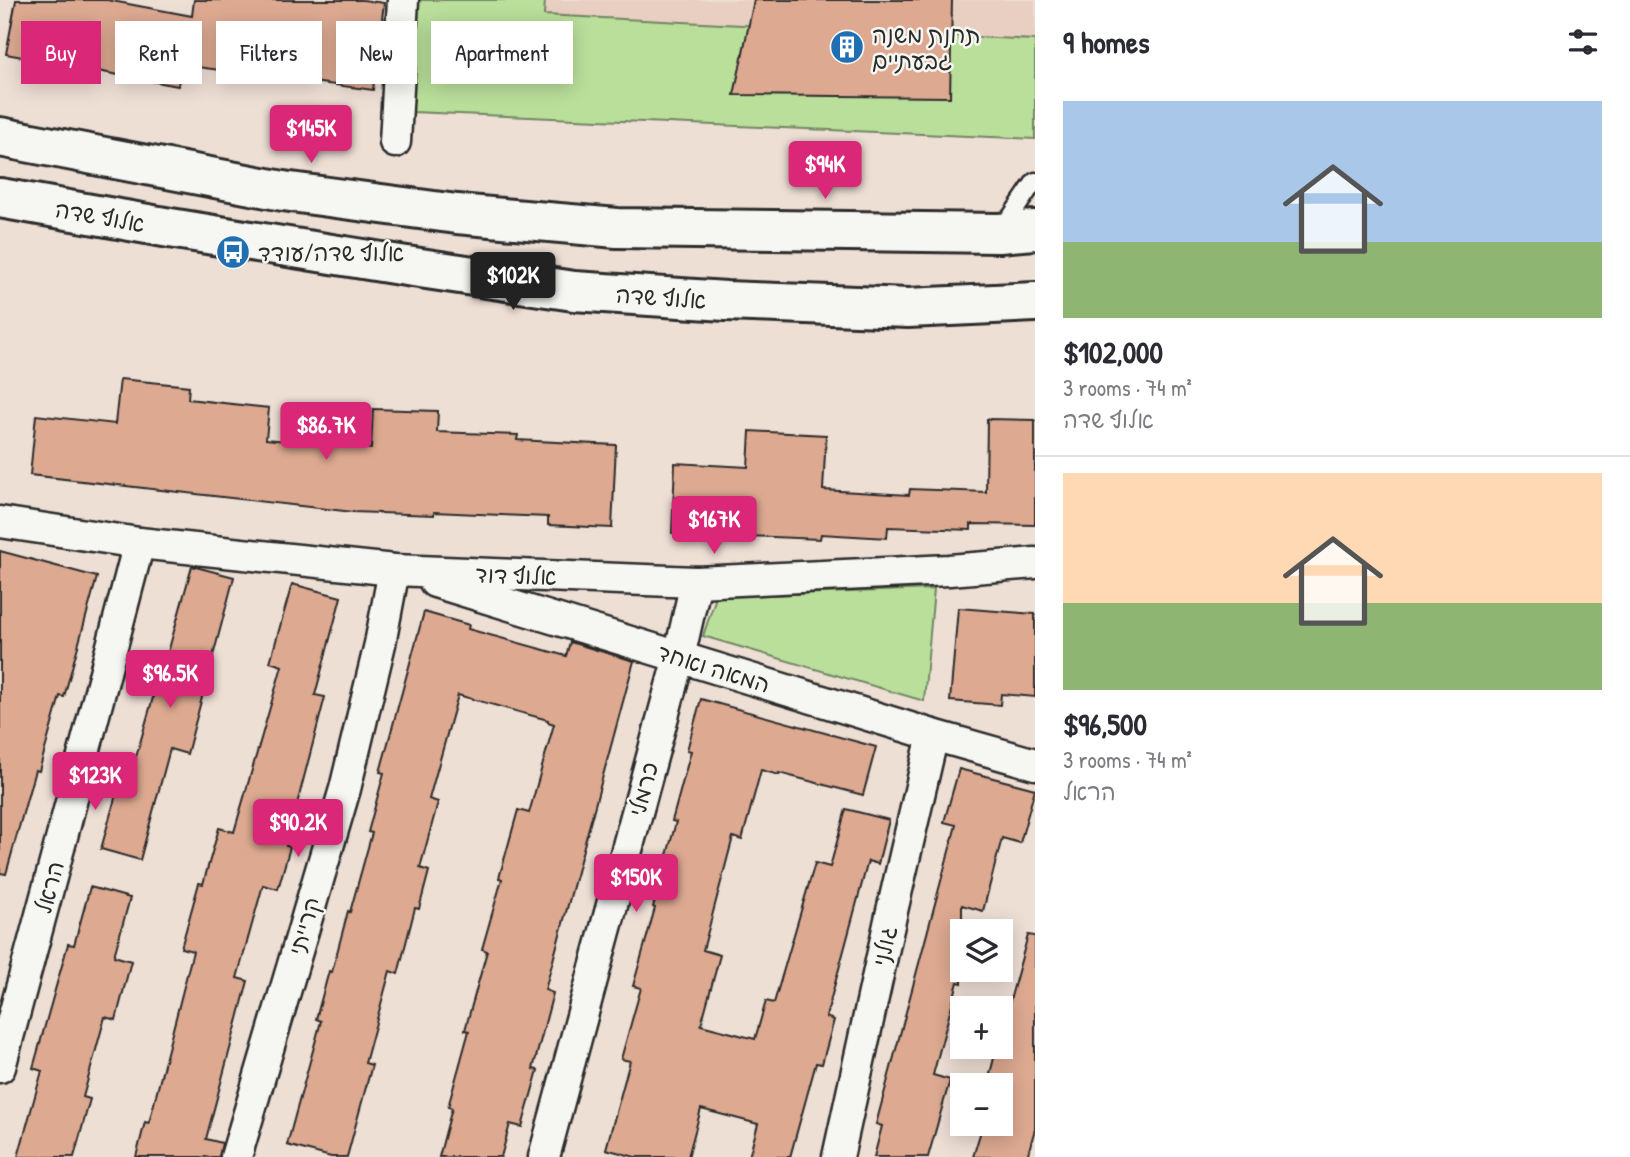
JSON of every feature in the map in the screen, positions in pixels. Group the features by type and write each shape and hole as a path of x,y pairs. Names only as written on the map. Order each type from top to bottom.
{"main road":[{"path":"0,137 283,191 457,214 617,228 1017,231"},
{"name":"אלוף שדה","path":"0,198 400,265 574,291 726,301 908,308 1035,302"}],"street":[{"path":"395,142 403,0"},
{"name":"אלוף דוד","path":"0,522 139,543 394,570 696,582 1035,564"},
{"name":"הראל","path":"0,1067 139,543"},
{"name":"המאה ואחד","path":"394,570 1035,764"},
{"name":"קרייתי","path":"236,1157 345,789 380,644 394,570"},
{"name":"כרמלי","path":"544,1157 679,657 696,582"},
{"name":"גולני","path":"838,1157 933,735"}],"lane":[{"path":"1017,231 1035,181"}],"shaded area":[{"path":"533,0 1035,0 1035,63 573,46 573,21 530,21"}],"green space":[{"path":"407,0 545,0 544,15 1035,40 1035,139 412,112 411,84 417,84 417,21 408,21"},
{"path":"934,589 924,701 703,636 716,597"}],"building":[{"path":"16,0 107,0 192,16 194,0 363,0 384,3 382,21 336,21 336,84 374,84 373,90 322,83 322,21 216,21 216,69 202,68 202,21 115,21 115,74 101,72 101,21 21,21 21,57 6,54"},
{"name":"תחנת משנה גבעתיים","path":"754,0 952,0 950,97 734,95"},
{"path":"120,379 189,386 188,399 269,408 266,439 371,449 373,409 438,411 437,432 518,435 517,440 616,445 612,528 548,525 548,517 353,512 30,475 36,415 115,424"},
{"path":"987,419 1035,420 1035,525 971,524 971,530 888,527 887,538 821,534 820,539 672,533 675,463 748,467 750,431 826,435 823,490 909,495 910,489 986,492"},
{"path":"0,551 97,577 64,697 60,696 39,771 35,770 6,874 0,873"},
{"path":"192,566 234,577 187,754 170,749 140,860 101,849 125,762 134,764"},
{"path":"292,584 341,597 315,695 325,697 286,846 290,847 278,889 263,885 237,978 248,981 206,1139 222,1143 219,1157 136,1157 145,1122 149,1123 193,951 181,948 199,883 203,884 219,828 234,832 282,666 270,662"},
{"path":"958,608 1035,614 1035,697 1001,694 1000,705 950,701"},
{"path":"424,612 469,625 468,629 566,656 570,642 634,661 545,990 553,993 533,1069 538,1070 522,1127 510,1124 501,1157 439,1157 452,1108 448,1107 469,1031 465,1030 487,951 482,949 502,879 499,878 518,810 529,813 554,724 458,695 429,799 438,802 420,868 429,871 419,909 415,908 398,974 390,971 365,1063 372,1065 347,1157 331,1157 287,1145 321,1021 316,1019 329,971 332,972 372,833 368,832 384,773 380,772"},
{"path":"701,699 876,747 863,795 761,770 742,840 733,837 703,950 720,955 701,1025 755,1039 766,1001 774,1003 815,863 830,867 846,809 889,820 878,864 868,861 826,1017 834,1020 822,1064 816,1063 790,1157 749,1157 758,1124 701,1109 688,1157 635,1157 606,1149 630,1061 621,1059 641,988 633,986 676,822 672,821 691,751 687,750"},
{"path":"959,769 1035,789 1020,843 1002,838 983,911 962,905 962,919 950,919 950,982 958,982 954,996 950,996 950,1012 933,1075 950,1080 928,1157 874,1157 882,1126 876,1124 956,825 944,822"},
{"path":"90,887 130,898 114,956 131,961 116,1020 105,1017 83,1097 90,1099 74,1157 18,1157 42,1071 33,1068 68,944 74,945"},
{"path":"1028,935 1035,936 1035,1129 1027,1157 973,1157 979,1136 1013,1136 1013,1073 990,1073 994,1059 1013,1059 1011,996"}],"place":[{"name":"תחנת משנה גבעתיים","path":"847,47"},
{"name":"אלוף שדה/עודד","path":"233,252"}]}
